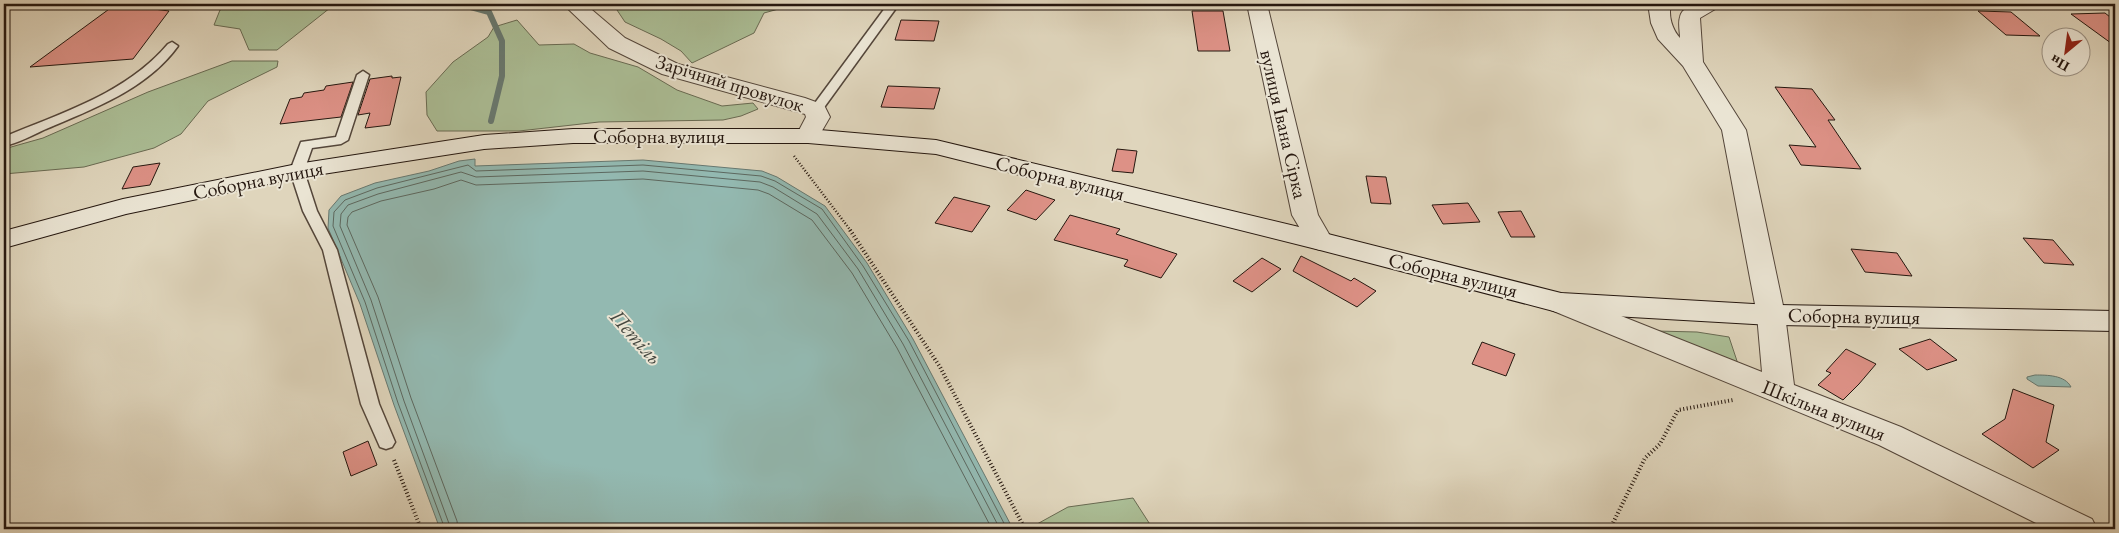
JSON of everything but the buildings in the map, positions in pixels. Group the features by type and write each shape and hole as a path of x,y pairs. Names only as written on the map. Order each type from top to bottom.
{"street":[{"name":"Зарічний провулок","path":"573,4 617,43 670,69 797,103 816,110 818,117 808,136"},
{"name":"вулиця Івана Сірка","path":"1257,4 1305,215 1320,241"},
{"path":"1661,4 1659,10 1661,23 1669,40 1692,62 1734,130 1771,315 1779,392"},
{"path":"1692,62 1690,16 1710,4"},
{"name":"Соборна вулиця","path":"4,240 123,207 297,171 484,142 573,136 808,136 936,147 1320,241 1562,303 1771,315 2073,318 2115,321"},
{"name":"Шкільна вулиця","path":"1562,303 1890,436 2080,529"}],"lane":[{"path":"816,110 893,4"},
{"path":"4,142 81,109 137,79 156,65 172,46"},
{"path":"363,75 341,140 306,145 297,171 310,211 330,250 370,404 386,442"}],"path":[{"path":"778,136 844,221 940,367 1025,529"},
{"path":"1610,529 1645,458 1660,444 1678,410 1739,400 1748,379"},
{"path":"386,442 421,529"}],"green space":[{"path":"231,4 335,4 277,50 249,50 240,29 214,25 220,10"},
{"path":"613,4 833,4 826,6 793,5 764,13 754,33 692,63 681,51 625,22"},
{"path":"517,20 539,45 574,44 590,53 638,67 677,90 722,106 753,103 758,109 741,116 723,120 599,122 519,131 437,131 427,115 426,92 453,62 488,37 494,27"},
{"path":"232,61 278,61 277,67 208,101 181,134 154,148 84,167 4,174 4,149 43,138 148,92"},
{"path":"1656,331 1697,332 1729,337 1738,364"},
{"path":"1133,498 1153,529 1028,529 1068,507"}],"water":[{"path":"475,159 475,166 643,160 762,171 777,177 825,206 867,263 913,339 1013,529 440,529 394,405 360,304 328,228 329,210 341,196 375,183 429,171 459,161"},
{"path":"2035,375 2060,378 2065,380 2071,387 2038,386 2027,379 2027,377"}],"waterway":[{"name":"Петіль","path":"460,4 489,12 502,41 502,76 491,121"}]}
